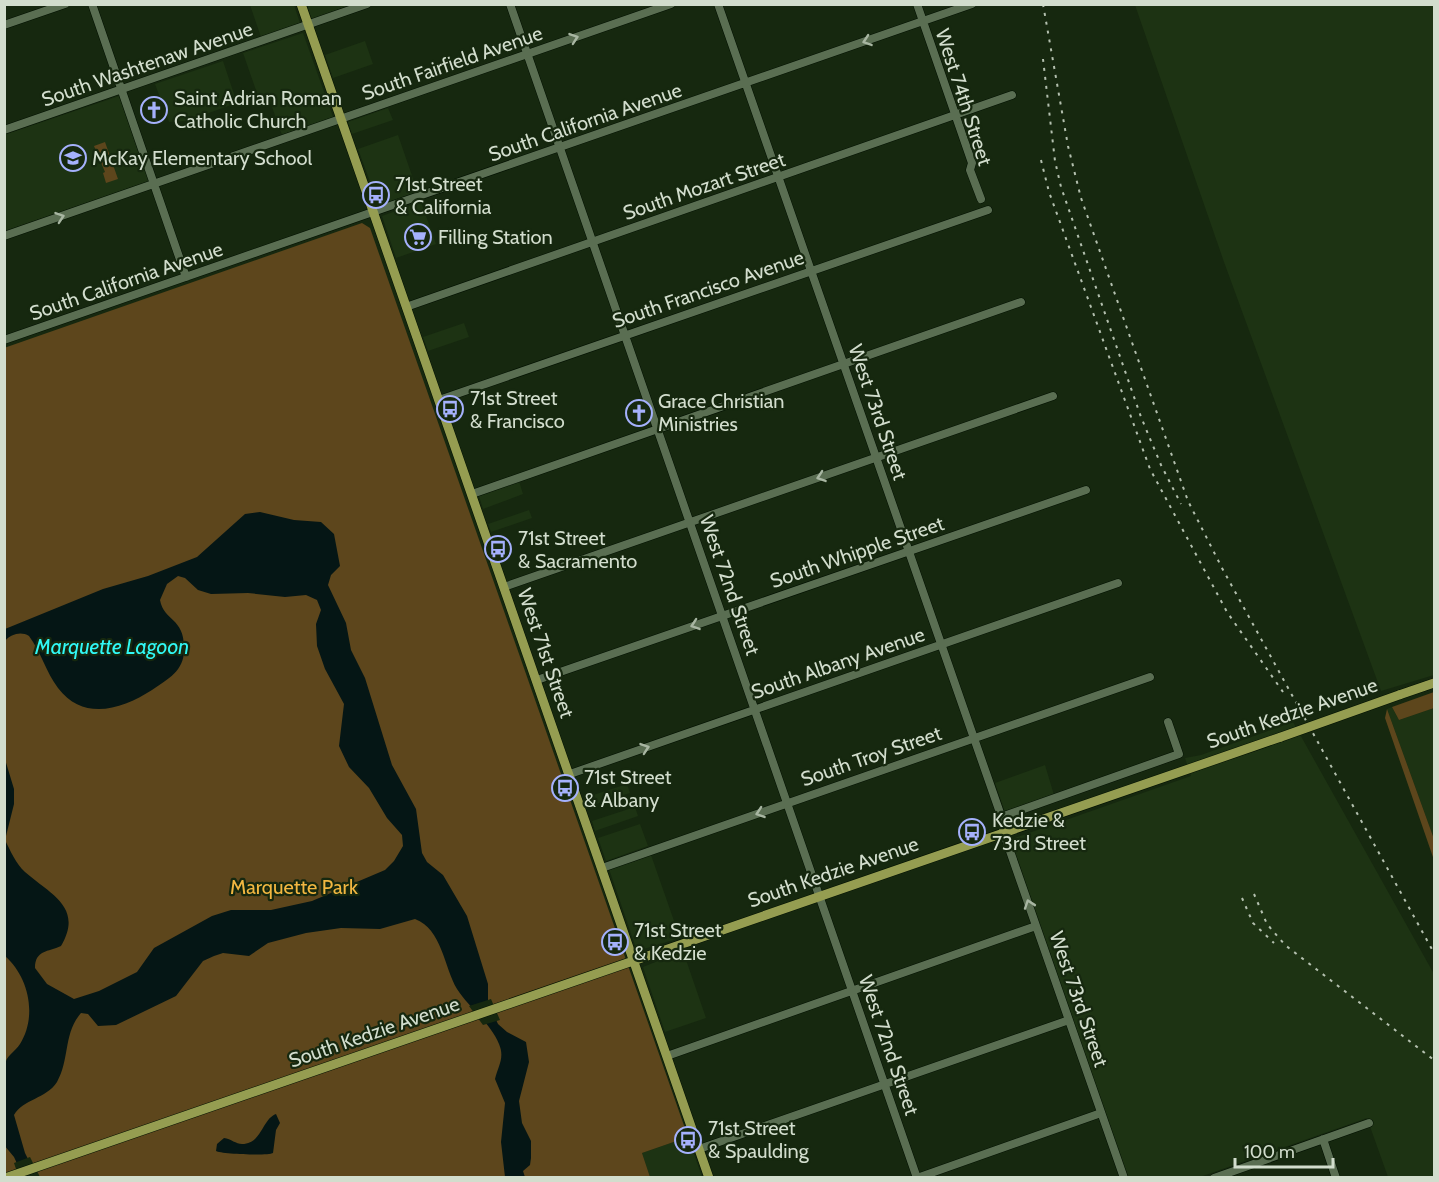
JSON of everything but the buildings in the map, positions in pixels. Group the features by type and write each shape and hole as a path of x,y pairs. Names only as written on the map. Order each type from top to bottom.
{"main road":[{"name":"West 71st Street","path":"300,4 709,1178"},
{"name":"South Kedzie Avenue","path":"8,1177 1434,683"}],"street":[{"path":"4,26 65,4"},
{"path":"92,4 186,277"},
{"name":"South Washtenaw Avenue","path":"4,130 367,4"},
{"name":"West 72nd Street","path":"510,4 917,1177"},
{"name":"South Fairfield Avenue","path":"4,236 671,4"},
{"name":"West 73rd Street","path":"718,4 974,738 1036,926 1124,1178"},
{"name":"West 74th Street","path":"917,4 981,199"},
{"name":"South California Avenue","path":"4,340 972,4"},
{"name":"South Mozart Street","path":"406,307 1012,95"},
{"name":"South Francisco Avenue","path":"439,400 988,210"},
{"path":"472,494 1021,302"},
{"path":"504,587 1053,396"},
{"name":"South Whipple Street","path":"537,680 1086,490"},
{"name":"South Albany Avenue","path":"570,774 1118,583"},
{"name":"South Troy Street","path":"602,868 1150,676"},
{"path":"1001,817 1179,754 1168,722"},
{"path":"667,1056 1036,926"},
{"path":"699,1149 1069,1020"},
{"path":"917,1177 1101,1113"},
{"path":"1214,1178 1230,1175 1369,1123"},
{"path":"1323,1139 1336,1178"}],"shaded area":[{"path":"352,4 312,20 307,5"},
{"path":"250,5 294,5 300,23 261,37"},
{"path":"1135,5 1434,5 1434,675 1381,691 1224,262"},
{"path":"303,33 333,117 282,135 267,93 258,96 243,53"},
{"path":"365,41 373,64 333,78 325,55"},
{"path":"223,61 237,103 186,121 169,122 155,84"},
{"name":"McKay Elementary School","path":"119,96 149,181 5,231 4,135"},
{"path":"388,108 393,120 352,134 348,122"},
{"path":"398,135 418,193 379,206 358,149"},
{"path":"421,202 436,244 396,258 382,216"},
{"path":"464,323 469,337 428,351 423,337"},
{"path":"519,481 523,494 483,509 479,496"},
{"path":"529,510 532,518 491,532 488,524"},
{"path":"1392,707 1399,720 1434,708 1434,839 1387,709"},
{"path":"1293,722 1434,974 1434,1177 1388,1177 1367,1118 1200,1177 1127,1177 1009,840 1191,776 1185,758 1201,755"},
{"path":"1045,765 1054,795 1005,812 995,783"},
{"path":"627,784 630,793 587,807 584,798"},
{"path":"635,807 638,816 595,831 592,821"},
{"path":"640,824 648,846 606,861 598,838"},
{"path":"651,855 680,938 637,951 609,869"},
{"path":"683,951 706,1018 665,1032 643,967"},
{"path":"688,1137 702,1177 650,1177 642,1153"}],"green space":[{"path":"105,142 118,179 106,183 103,173 105,172 94,146"},
{"name":"Marquette Park","path":"362,223 370,228 688,1137 642,1153 650,1177 5,1177 4,348"},
{"path":"1434,692 1434,708 1399,720 1392,707"},
{"path":"1387,709 1434,839 1434,860 1385,718"}],"water":[{"name":"Marquette Lagoon","path":"260,512 294,520 321,522 334,534 340,566 331,575 328,585 346,623 351,650 365,678 392,765 416,809 422,853 427,862 443,875 467,916 488,984 488,1003 498,1024 507,1032 526,1042 529,1062 519,1101 522,1123 531,1141 530,1165 523,1171 525,1177 505,1177 501,1142 505,1103 495,1079 501,1058 499,1044 490,1029 457,989 431,931 415,919 380,929 341,928 306,933 268,943 249,956 223,953 214,956 203,961 176,996 116,1025 98,1026 88,1014 81,1013 71,1029 64,1064 57,1082 47,1092 23,1105 14,1115 25,1153 37,1177 21,1172 14,1157 4,1145 5,1062 20,1044 25,1033 29,1009 25,985 20,974 5,956 4,756 14,789 14,804 5,840 22,869 61,903 69,921 61,946 40,955 35,968 47,984 74,999 99,991 137,972 154,948 212,916 231,910 271,910 312,901 385,870 403,846 402,835 387,818 369,788 349,767 339,746 344,704 325,669 317,646 316,624 321,610 317,600 306,595 285,597 248,593 211,594 198,590 185,578 178,576 167,584 160,600 162,607 181,631 184,650 181,664 169,678 140,697 116,707 103,709 91,709 68,699 54,682 29,636 16,634 5,641 5,629 103,589 148,576 197,557 245,514"},
{"path":"276,1114 280,1123 276,1130 273,1153 244,1154 216,1151 217,1144 224,1138 242,1144 254,1140 271,1117"}],"pier":[{"path":"491,999 500,1020 483,1025 469,1006"},
{"path":"30,1157 40,1177 19,1178 14,1163"}],"railway":[{"path":"1043,4 1068,146 1081,198 1188,501 1222,568 1434,953"},
{"path":"1043,59 1055,161 1061,187 1141,417 1161,465 1181,504"},
{"path":"1041,160 1049,192 1150,469 1227,612 1283,692"},
{"path":"1254,894 1267,924 1285,945 1434,1060"},
{"path":"1242,898 1253,923 1274,943"}],"place":[{"name":"Saint Adrian Roman Catholic Church","path":"154,110"},
{"name":"McKay Elementary School","path":"73,158"},
{"name":"71st Street & California","path":"376,195"},
{"name":"Filling Station","path":"418,237"},
{"name":"71st Street & Francisco","path":"450,409"},
{"name":"Grace Christian Ministries","path":"639,413"},
{"name":"71st Street & Sacramento","path":"498,549"},
{"name":"71st Street & Albany","path":"565,788"},
{"name":"Kedzie & 73rd Street","path":"972,832"},
{"name":"71st Street & Kedzie","path":"615,942"},
{"name":"71st Street & Spaulding","path":"688,1140"}]}
